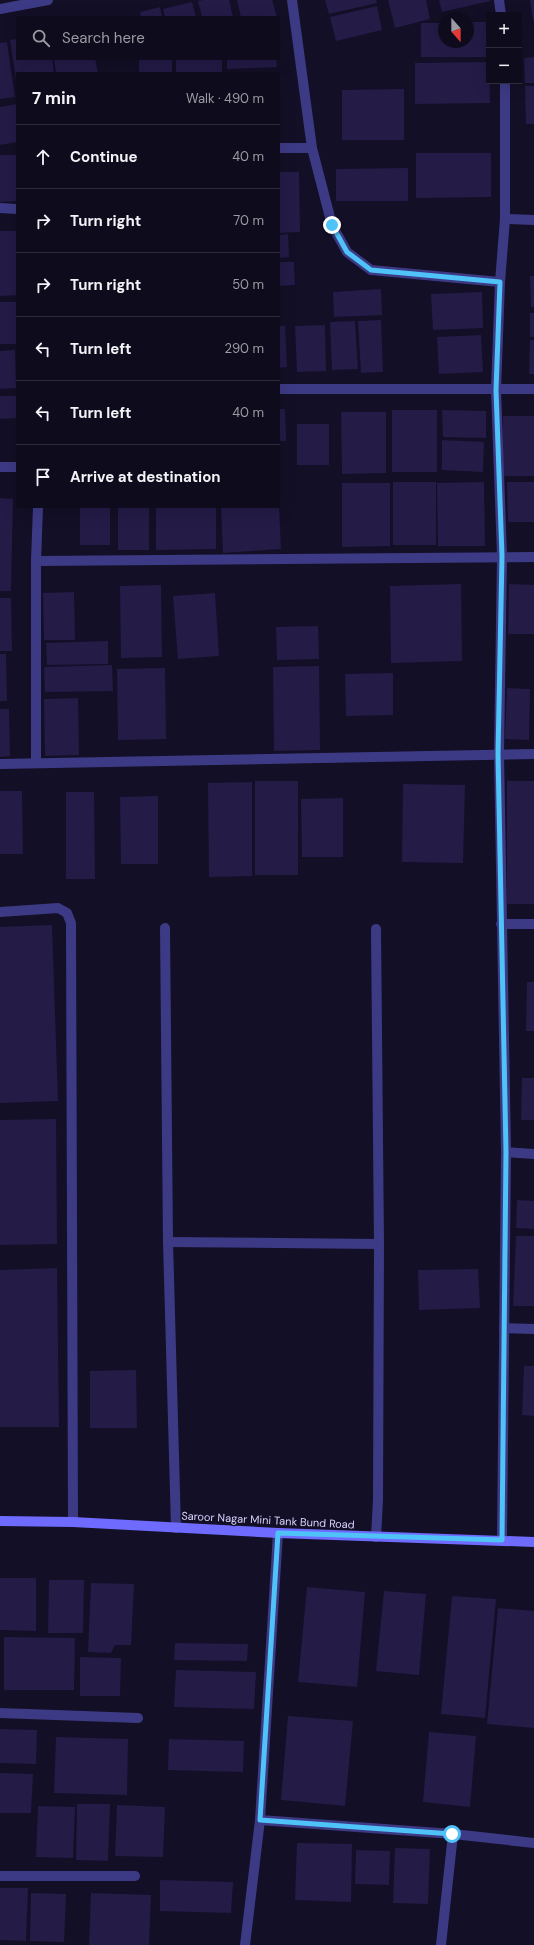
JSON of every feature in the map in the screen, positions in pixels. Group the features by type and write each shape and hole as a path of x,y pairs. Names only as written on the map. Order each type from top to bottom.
{"main road":[{"name":"Saroor Nagar Mini Tank Bund Road","path":"0,1521 73,1522 278,1533 534,1542"}],"street":[{"path":"0,9 48,0"},
{"path":"292,0 312,148 332,225 347,252 371,270 500,282"},
{"path":"499,0 501,12"},
{"path":"502,1540 506,1152 498,754 502,556 496,390 500,282 505,219 505,84"},
{"path":"280,148 312,148"},
{"path":"0,208 16,209"},
{"path":"505,219 534,220"},
{"path":"280,389 534,390"},
{"path":"0,468 16,467"},
{"path":"36,763 36,561 38,508"},
{"path":"36,561 502,556 534,557"},
{"path":"0,764 534,754"},
{"path":"0,912 58,908 67,913 71,922 73,1522"},
{"path":"501,924 534,924"},
{"path":"166,928 168,1242 176,1528"},
{"path":"376,929 379,1244 378,1492 376,1537"},
{"path":"506,1152 534,1154"},
{"path":"168,1242 379,1244"},
{"path":"504,1328 534,1329"},
{"path":"245,1945 260,1820 278,1533"},
{"path":"0,1713 138,1718"},
{"path":"260,1820 452,1834 534,1843"},
{"path":"441,1945 452,1834"},
{"path":"0,1876 135,1876"}],"building":[{"path":"229,0 233,16 202,16 198,1"},
{"path":"237,0 272,0 277,16 241,16"},
{"path":"325,0 376,0 377,3 329,14"},
{"path":"388,0 426,0 430,19 395,28"},
{"path":"439,0 490,0 490,1 442,12"},
{"path":"530,0 534,0 534,20 533,20"},
{"path":"192,2 196,16 165,16 163,9"},
{"path":"377,6 382,30 336,41 330,17"},
{"path":"160,7 162,16 141,16 140,12"},
{"path":"474,22 486,22 486,57 421,57 421,23 438,23 438,48 474,48"},
{"path":"16,39 16,60 52,60 54,72 16,72 16,79 10,40"},
{"path":"7,42 15,97 0,99 0,43"},
{"path":"534,57 534,83 525,83 524,58"},
{"path":"54,60 95,60 98,72 56,72"},
{"path":"139,60 172,60 172,72 139,72"},
{"path":"176,60 222,60 222,72 176,72"},
{"path":"227,60 276,60 277,67 227,69"},
{"path":"486,62 486,84 490,84 490,103 415,104 415,63"},
{"path":"525,86 534,86 534,124 526,124"},
{"path":"404,89 404,140 342,140 342,90"},
{"path":"16,104 16,142 0,145 0,107"},
{"path":"416,153 491,153 491,197 416,198"},
{"path":"0,155 16,155 16,201 0,202"},
{"path":"408,168 408,201 336,201 336,169"},
{"path":"280,172 299,172 300,232 280,233"},
{"path":"0,231 16,231 16,295 0,296"},
{"path":"288,234 289,257 280,258 280,235"},
{"path":"280,262 294,262 295,285 280,286"},
{"path":"530,276 534,276 534,307 531,307"},
{"path":"381,289 382,315 334,317 333,292"},
{"path":"482,292 483,328 433,330 431,294"},
{"path":"0,302 16,302 16,344 0,344"},
{"path":"530,313 534,313 534,337 530,337"},
{"path":"381,320 383,372 361,373 358,321"},
{"path":"355,321 358,369 332,370 330,322"},
{"path":"325,325 326,371 297,372 295,326"},
{"path":"280,326 285,326 287,367 280,368"},
{"path":"481,335 483,372 439,374 437,337"},
{"path":"530,340 534,340 534,374 529,374"},
{"path":"15,350 16,388 0,389 0,351"},
{"path":"0,396 16,396 16,418 0,419"},
{"path":"280,409 285,409 286,441 280,441"},
{"path":"392,410 437,410 437,472 392,472"},
{"path":"442,410 486,411 486,438 443,437"},
{"path":"341,412 386,412 386,473 342,474"},
{"path":"503,416 534,416 534,476 503,476"},
{"path":"297,424 329,424 329,465 297,465"},
{"path":"442,440 484,442 483,472 442,470"},
{"path":"393,482 436,482 436,545 393,545"},
{"path":"484,482 485,546 438,546 437,483"},
{"path":"507,482 534,482 534,522 508,522"},
{"path":"342,483 390,483 390,546 342,547"},
{"path":"0,498 13,499 11,591 0,591"},
{"path":"80,508 110,508 110,545 80,545"},
{"path":"118,508 149,508 149,550 118,550"},
{"path":"156,508 216,508 216,549 156,550"},
{"path":"221,508 279,508 281,549 223,553"},
{"path":"461,584 462,661 391,663 390,586"},
{"path":"509,584 534,585 534,634 508,634"},
{"path":"161,585 162,657 121,658 120,586"},
{"path":"74,592 75,640 44,640 43,593"},
{"path":"215,593 219,656 178,659 173,596"},
{"path":"0,598 11,598 12,651 0,651"},
{"path":"318,626 319,659 277,660 276,627"},
{"path":"108,641 108,664 47,665 46,643"},
{"path":"0,654 6,654 7,701 0,701"},
{"path":"112,665 113,691 45,692 44,667"},
{"path":"319,666 320,750 274,751 273,667"},
{"path":"165,668 166,739 118,740 117,669"},
{"path":"393,673 393,715 346,716 345,674"},
{"path":"507,688 530,689 529,740 505,739"},
{"path":"78,698 79,755 45,756 44,699"},
{"path":"0,709 9,709 10,756 0,757"},
{"path":"255,781 298,781 298,875 255,875"},
{"path":"507,781 534,781 534,904 507,904"},
{"path":"252,782 252,876 209,877 208,783"},
{"path":"403,784 465,785 463,863 402,862"},
{"path":"0,791 22,791 23,854 0,854"},
{"path":"66,792 94,792 95,879 66,879"},
{"path":"158,796 158,864 121,864 120,797"},
{"path":"343,798 343,857 302,857 301,799"},
{"path":"52,925 58,1101 0,1103 0,927"},
{"path":"527,982 534,982 534,1031 526,1031"},
{"path":"522,1078 534,1078 534,1120 521,1120"},
{"path":"56,1119 57,1244 0,1245 0,1120"},
{"path":"517,1200 534,1201 534,1229 516,1228"},
{"path":"516,1236 534,1236 534,1306 513,1306"},
{"path":"57,1268 59,1427 0,1427 0,1270"},
{"path":"478,1269 480,1308 419,1310 418,1270"},
{"path":"524,1366 534,1366 534,1416 522,1415"},
{"path":"136,1370 137,1428 90,1428 90,1371"},
{"path":"0,1578 36,1578 36,1631 0,1630"},
{"path":"49,1580 84,1580 83,1633 48,1633"},
{"path":"91,1583 134,1584 131,1645 115,1645 111,1653 88,1652"},
{"path":"307,1587 365,1592 357,1687 298,1682"},
{"path":"384,1591 426,1594 419,1675 376,1671"},
{"path":"452,1596 496,1599 485,1718 441,1714"},
{"path":"498,1608 534,1611 534,1728 487,1724"},
{"path":"4,1637 75,1638 74,1690 4,1690"},
{"path":"175,1643 248,1644 247,1661 174,1660"},
{"path":"80,1657 121,1658 120,1696 80,1696"},
{"path":"176,1670 256,1672 254,1709 174,1707"},
{"path":"288,1716 353,1721 345,1806 281,1800"},
{"path":"0,1729 37,1730 36,1764 0,1763"},
{"path":"429,1732 476,1736 470,1807 423,1802"},
{"path":"56,1737 128,1739 127,1795 54,1793"},
{"path":"169,1739 244,1741 243,1772 168,1770"},
{"path":"0,1773 33,1774 31,1813 0,1813"},
{"path":"77,1804 110,1804 108,1861 76,1860"},
{"path":"117,1805 165,1807 163,1857 115,1856"},
{"path":"38,1806 75,1807 73,1858 36,1857"},
{"path":"297,1843 352,1844 351,1902 295,1900"},
{"path":"395,1848 430,1849 428,1904 393,1903"},
{"path":"356,1850 390,1851 389,1885 355,1884"},
{"path":"160,1880 233,1882 231,1913 160,1911"},
{"path":"0,1888 28,1888 26,1941 0,1940"},
{"path":"31,1893 66,1894 64,1942 30,1941"},
{"path":"91,1893 151,1895 149,1945 89,1945"}],"route":[{"path":"332,225 347,252 371,270 500,282 496,390 502,556 498,754 506,1152 502,1540 278,1533 260,1820 452,1834"}]}
